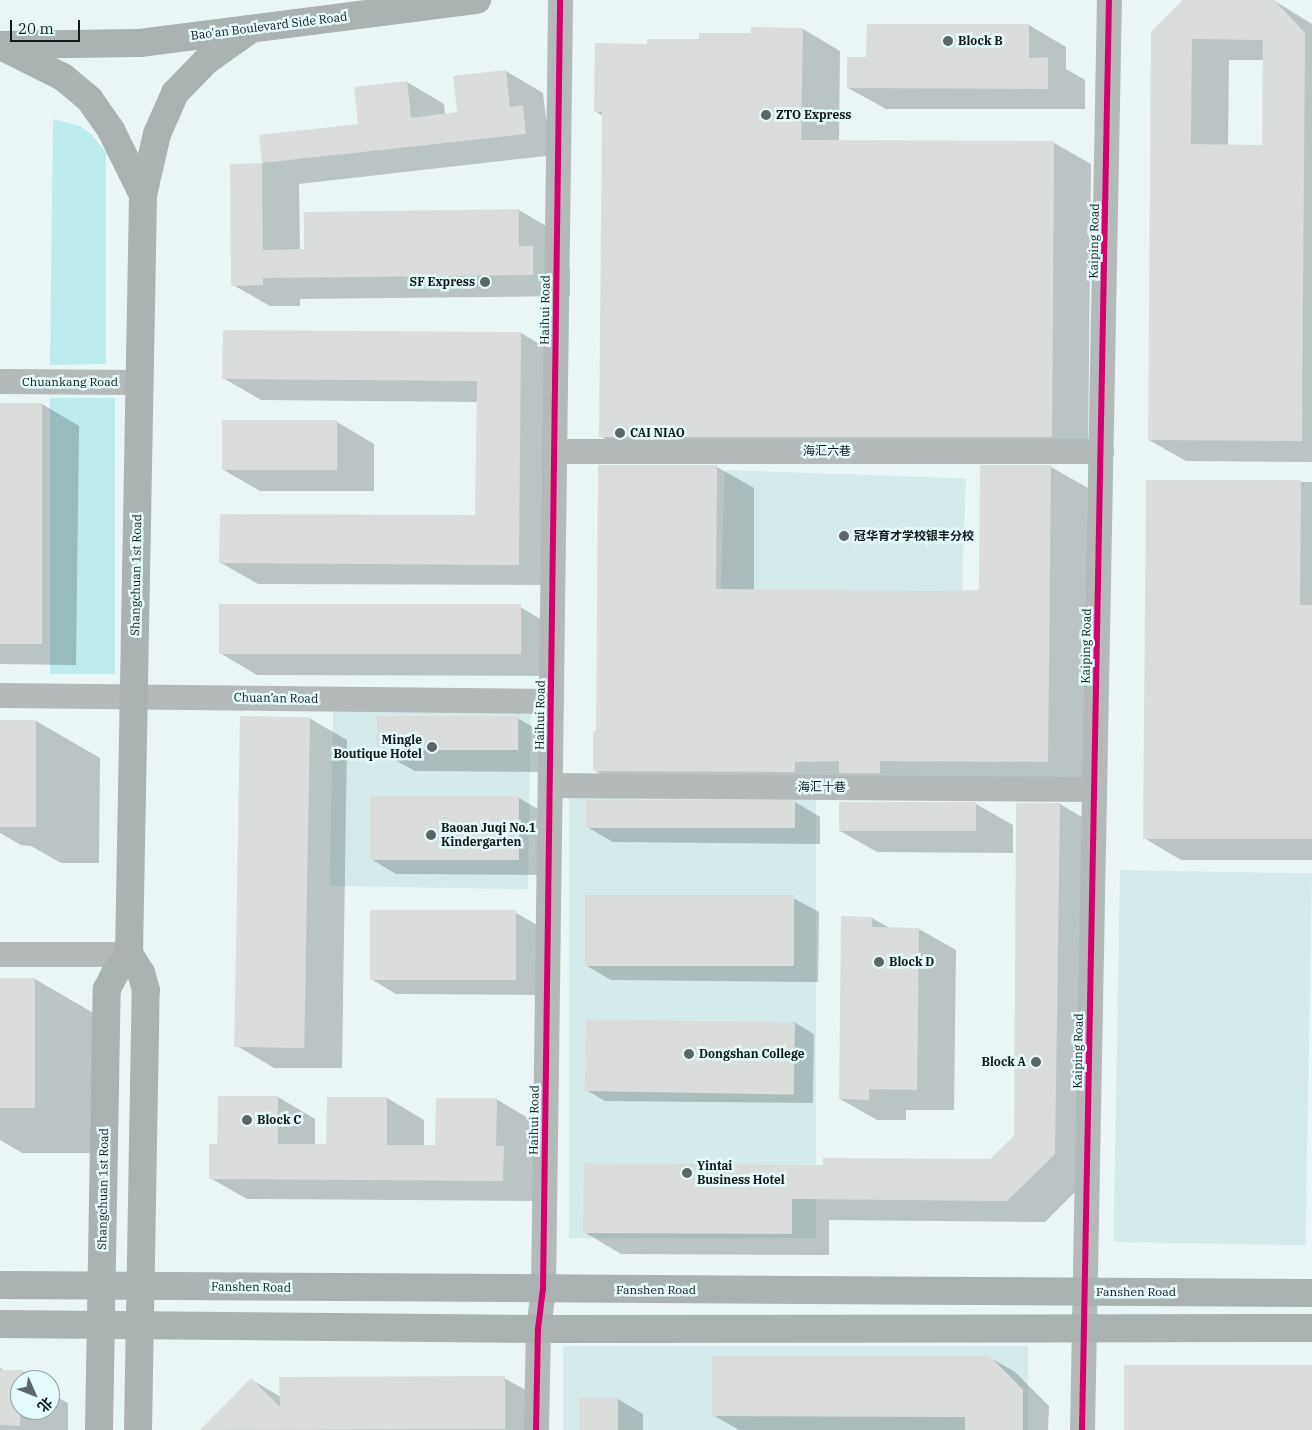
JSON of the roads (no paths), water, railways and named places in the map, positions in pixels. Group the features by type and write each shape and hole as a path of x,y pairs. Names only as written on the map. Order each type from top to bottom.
{"main road":[{"name":"Bao'an Boulevard Side Road","path":"0,45 140,43 477,0"},
{"name":"Shangchuan 1st Road","path":"99,1430 107,989 129,954 143,195 157,134 175,93 206,61 250,29"},
{"name":"Shangchuan 1st Road","path":"0,45 62,77 90,100 112,130 143,195"},
{"name":"Shangchuan 1st Road","path":"129,954 140,973 146,990 138,1430"},
{"path":"142,1219 146,1238 154,1257 167,1273 185,1283 207,1287"},
{"path":"27,1285 72,1275 86,1262 96,1244 103,1224"},
{"name":"Fanshen Road","path":"0,1285 543,1290 1312,1293"},
{"path":"0,1324 538,1328 1312,1328"},
{"path":"35,1324 58,1328 74,1336 87,1349 96,1366 100,1383"},
{"path":"139,1386 146,1366 156,1348 170,1336 187,1329 207,1326"}],"street":[{"name":"Haihui Road","path":"536,1430 538,1328 543,1290 560,0"},
{"name":"Kaiping Road","path":"1082,1430 1110,0"},
{"name":"Chuankang Road","path":"0,381 139,382"},
{"name":"海汇六巷","path":"554,451 1101,451"},
{"name":"Chuan’an Road","path":"0,695 551,701"},
{"name":"海汇十巷","path":"550,785 1094,789"},
{"path":"0,954 129,954"}],"place":[{"name":"Block B","path":"948,41"},
{"name":"ZTO Express","path":"766,115"},
{"name":"SF Express","path":"485,282"},
{"name":"CAI NIAO","path":"620,433"},
{"name":"冠华育才学校银丰分校","path":"844,536"},
{"name":"Mingle Boutique Hotel","path":"432,747"},
{"name":"Baoan Juqi No.1 Kindergarten","path":"431,835"},
{"name":"Block D","path":"879,962"},
{"name":"Dongshan College","path":"689,1054"},
{"name":"Block A","path":"1036,1062"},
{"name":"Block C","path":"247,1120"},
{"name":"Yintai Business Hotel","path":"687,1173"}]}
